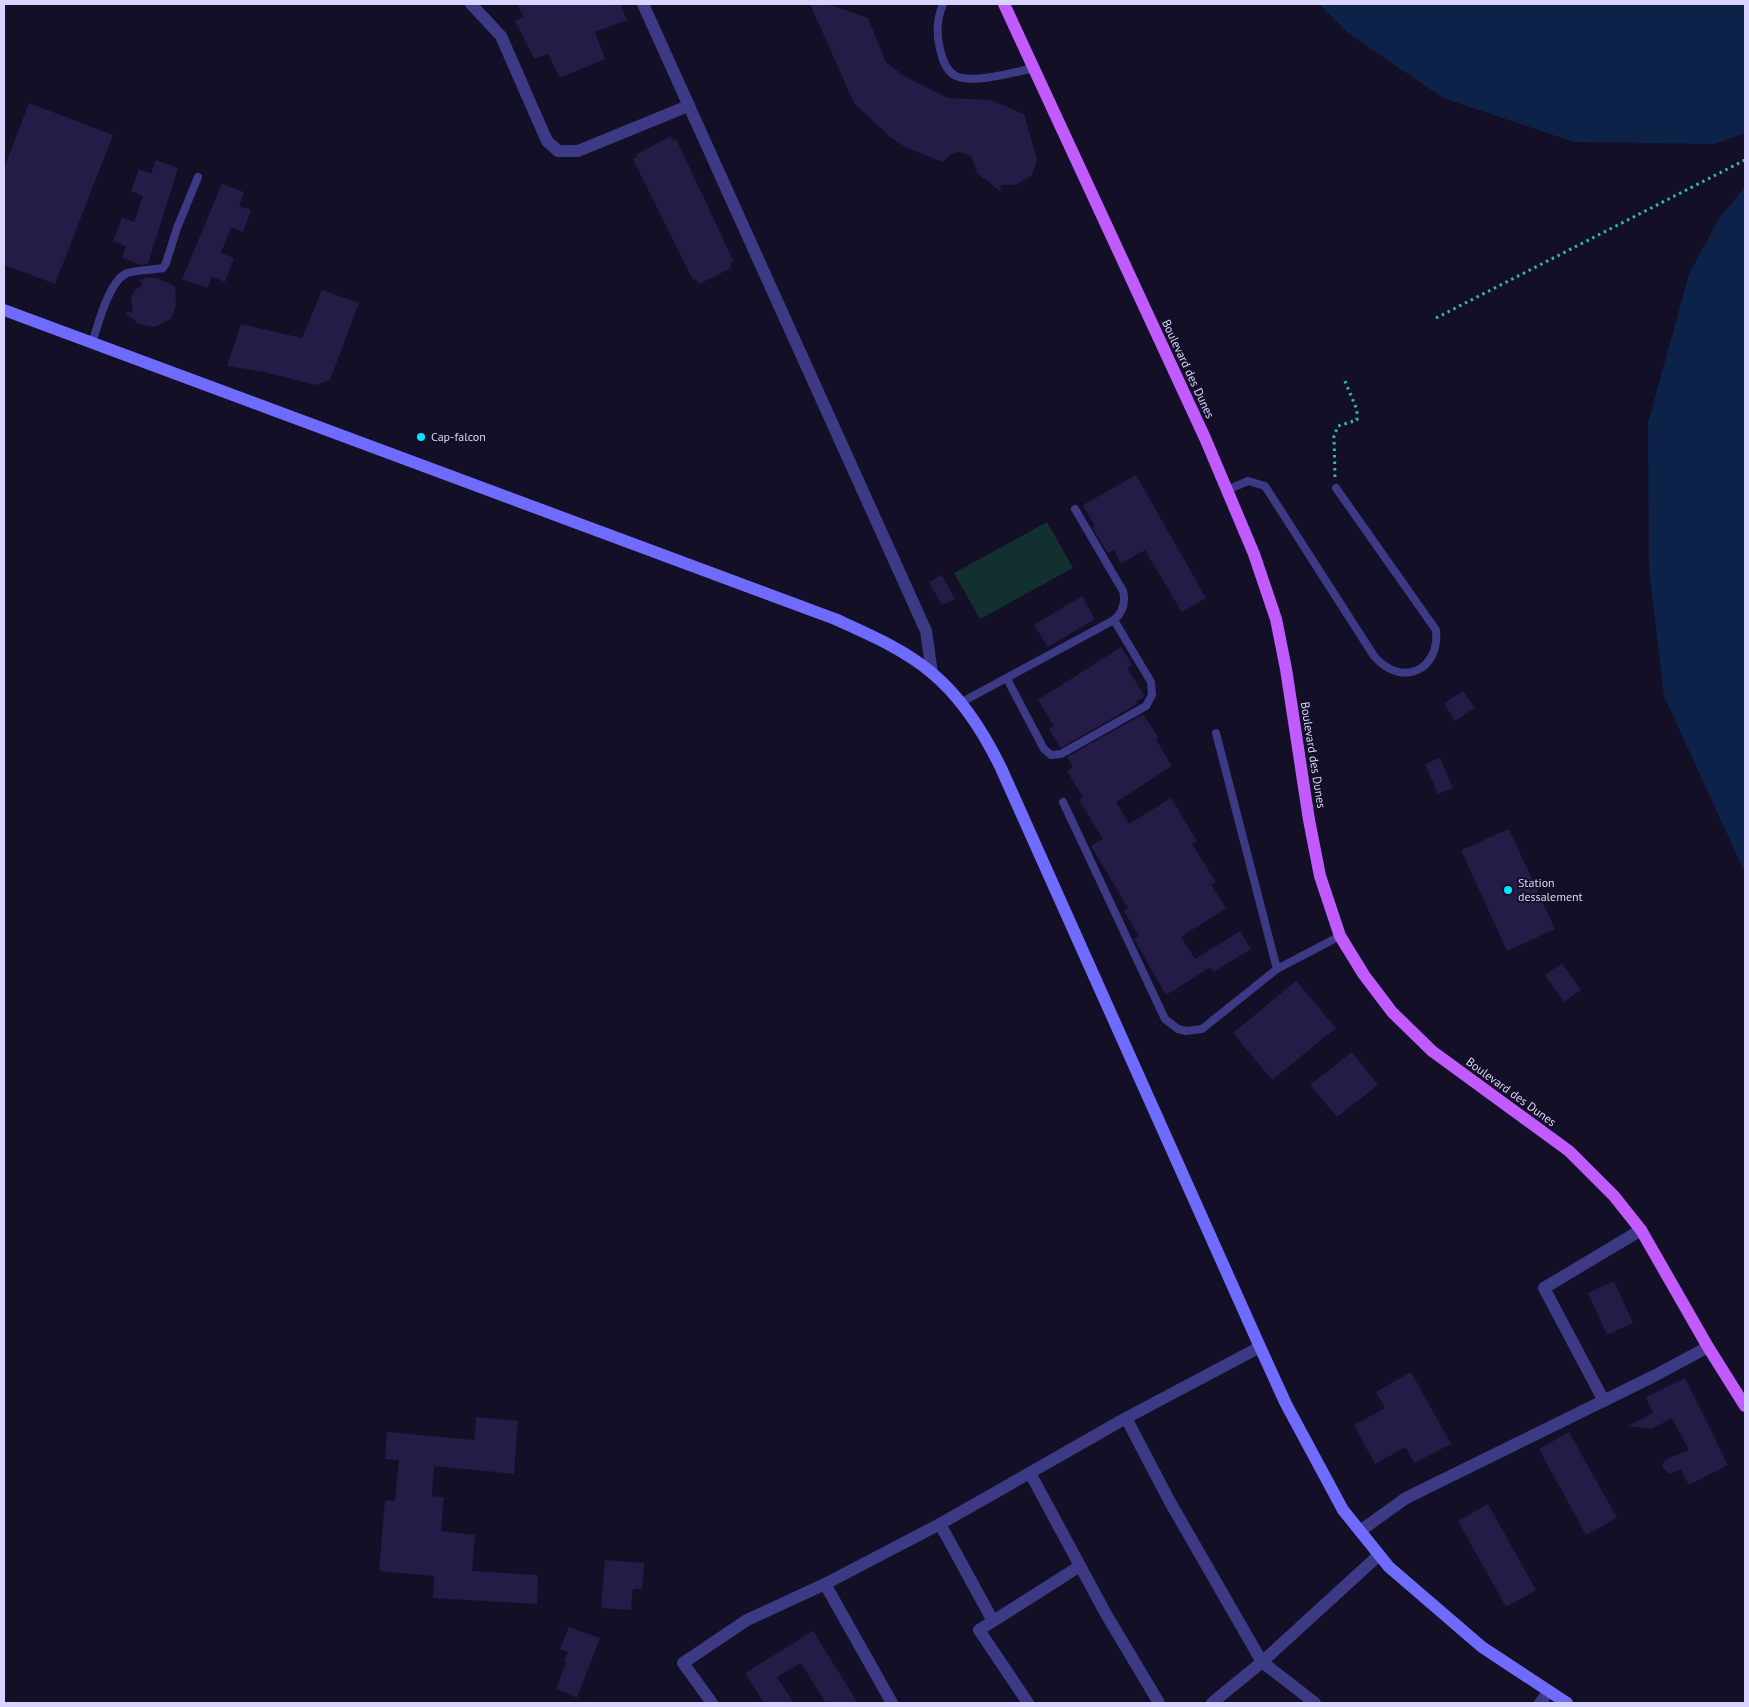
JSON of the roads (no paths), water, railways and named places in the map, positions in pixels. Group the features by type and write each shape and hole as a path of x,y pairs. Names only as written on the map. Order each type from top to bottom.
{"main road":[{"name":"Boulevard des Dunes","path":"1004,4 1227,490 1254,554 1276,619 1320,876 1340,936 1364,975 1392,1012 1425,1045 1569,1151 1614,1196 1641,1230 1708,1347 1745,1406"},
{"path":"4,310 835,619 871,635 932,673 960,703 984,733 1002,768 1286,1404 1343,1510 1389,1568 1482,1647 1567,1703"}],"street":[{"path":"471,4 501,36 547,141 558,151 578,151 688,106"},
{"path":"642,4 926,631 932,673"},
{"path":"1604,1401 1544,1288 1641,1230"},
{"path":"712,1703 683,1663 747,1620 825,1584 940,1524 1126,1418 1260,1347"},
{"path":"1360,1531 1406,1498 1604,1401 1708,1347"},
{"path":"1126,1418 1170,1502 1262,1662 1315,1703"},
{"path":"1030,1474 1080,1566 1160,1703"},
{"path":"940,1524 993,1621"},
{"path":"1212,1703 1262,1662 1379,1555"},
{"path":"1028,1703 979,1630 1080,1566"},
{"path":"825,1584 892,1703"},
{"path":"1540,1703 1549,1691"}],"lane":[{"path":"943,4 938,15 938,40 943,62 954,75 972,79 1034,68"},
{"path":"92,343 100,318 116,282 126,273 163,268 198,177"},
{"path":"1227,490 1248,481 1265,486 1382,666 1392,672 1405,673 1417,671 1427,664 1434,654 1437,642 1436,630 1431,619 1336,488"},
{"path":"960,703 1114,620 1124,608 1123,591 1075,509"},
{"path":"1007,679 1044,749 1051,755 1061,754 1146,706 1152,695 1151,682 1114,620"},
{"path":"1216,733 1277,969"},
{"path":"1062,802 1156,1002 1165,1019 1171,1025 1186,1031 1202,1029 1277,969 1340,936"}],"water":[{"path":"1319,4 1745,4 1745,133 1715,144 1574,142 1443,98 1349,34"},
{"path":"1745,187 1745,873 1664,696 1649,569 1648,423 1689,274 1718,220"}],"place":[{"name":"Cap-falcon","path":"421,437"},
{"name":"Station dessalement","path":"1508,890"}]}
